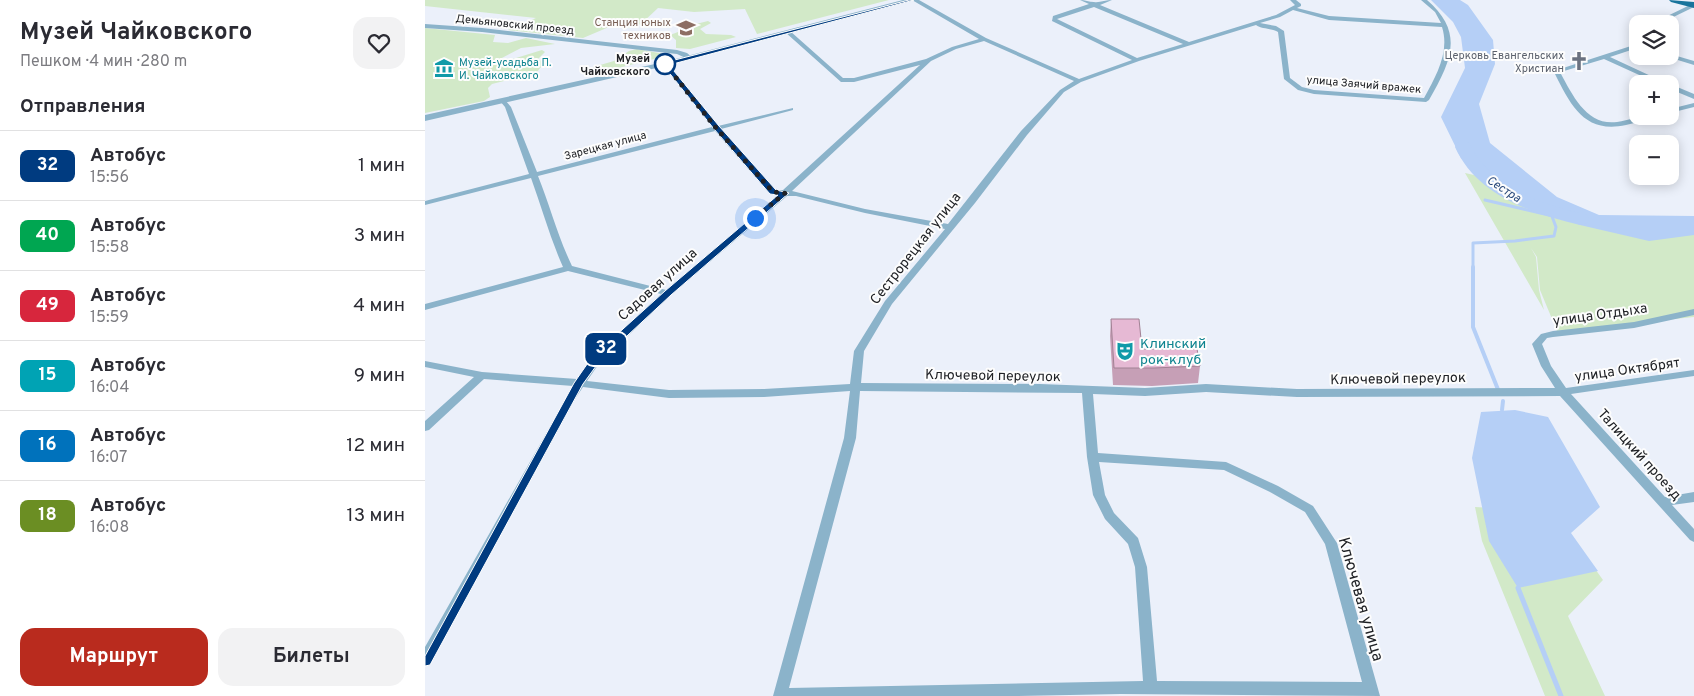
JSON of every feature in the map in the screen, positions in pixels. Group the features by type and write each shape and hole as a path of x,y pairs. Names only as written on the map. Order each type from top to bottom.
{"highway":[{"path":"1674,0 1694,5"}],"street":[{"path":"425,118 690,58 911,0"},
{"path":"915,0 984,39 1079,81"},
{"path":"1083,0 1189,44"},
{"path":"1109,0 1055,17 1054,20 1137,60"},
{"path":"1293,0 1299,5 1294,9"},
{"path":"1424,0 1439,13 1446,25"},
{"path":"1673,15 1694,5"},
{"path":"1294,9 1329,18 1446,25"},
{"name":"Сестрорецкая улица","path":"781,696 802,611 850,438 859,352 888,302 1024,133 1062,90 1079,81 1137,60 1257,24 1294,9"},
{"name":"улица Заячий вражек","path":"1257,24 1274,27 1281,31 1287,79 1300,89 1314,92 1426,100 1443,71 1450,40 1446,25"},
{"name":"Демьяновский проезд","path":"425,26 482,30 677,52 685,54 690,58"},
{"path":"788,32 841,80 854,80 929,60"},
{"name":"Садовая улица","path":"425,660 579,383 596,360 668,293 785,193 929,60 954,48 984,39"},
{"path":"1629,48 1562,70 1558,74 1578,107 1593,122 1615,124 1629,121"},
{"path":"1606,57 1645,75"},
{"path":"1679,59 1694,63"},
{"path":"665,64 716,128 773,192 949,228"},
{"path":"1679,90 1694,97"},
{"path":"503,101 508,107 549,215 557,244 568,268"},
{"path":"1679,109 1694,105"},
{"name":"Зарецкая улица","path":"425,203 791,109"},
{"path":"425,307 568,268 668,293"},
{"name":"улица Отдыха","path":"1563,392 1546,366 1537,344 1544,336 1634,325 1694,312"},
{"name":"Ключевой переулок","path":"425,364 482,375 579,383 669,394 764,393 854,387 1145,392 1206,388 1297,393 1563,392"},
{"name":"улица Октябрят","path":"1563,392 1694,373"},
{"path":"425,427 482,375"},
{"path":"1087,391 1093,457 1099,495 1109,516 1134,542 1141,567 1151,688"},
{"name":"Талицкий проезд","path":"1563,392 1694,537"},
{"name":"Ключевая улица","path":"1093,457 1226,466 1274,488 1309,509 1331,543 1372,693"},
{"path":"1663,502 1694,497"},
{"path":"781,696 1121,692 1151,688 1372,693"}],"green space":[{"path":"425,0 889,0 757,34 745,9 694,12 658,8 641,24 629,28 609,27 583,38 508,30 536,18 425,6"},
{"path":"708,21 711,23 700,29 706,34 736,37 690,49 676,48 676,40 670,35 678,32 680,28"},
{"path":"425,28 495,35 493,42 508,43 526,38 555,44 521,48 498,60 506,61 542,50 545,52 537,60 546,61 536,73 492,84 488,88 490,97 484,101 425,113"},
{"path":"637,49 670,55 598,73 593,67 614,61 629,51"},
{"path":"1465,173 1483,177 1526,204 1606,227 1558,216 1559,219 1639,238 1694,233 1694,317 1557,331 1540,290 1537,257 1531,248 1536,257 1539,290 1544,310"},
{"path":"1475,507 1572,512 1563,524 1603,580 1568,616 1605,696 1545,696 1482,541"}],"water":[{"path":"1431,0 1460,0 1468,5 1493,40 1495,64 1479,104 1490,143 1557,197 1599,215 1694,216 1694,235 1649,241 1580,225 1515,197 1461,158 1441,117 1465,68 1461,37 1453,22"},
{"path":"1515,410 1548,417 1600,507 1571,533 1598,571 1518,588 1489,541 1472,458 1481,412"}],"building":[{"path":"1111,319 1139,319 1142,349 1197,349 1200,366 1114,368"}],"waterway":[{"name":"Сестра","path":"1463,147 1473,164 1511,195 1528,204 1580,219"},
{"path":"1485,200 1552,216"},
{"name":"Сестра","path":"1550,211 1552,216"},
{"path":"1499,392 1473,327 1473,243 1515,241 1554,236 1556,227 1552,216"},
{"path":"1502,410 1503,401"},
{"path":"1518,588 1561,696"}],"bus line":[{"name":"32","path":"425,660 579,383 596,360 668,293 785,193 773,192 716,128 665,64 911,0"}],"place":[{"name":"Станция юных техников","path":"686,28"},
{"name":"Церковь Евангельских Христиан","path":"1579,61"},
{"name":"Музей Чайковского","path":"665,64"},
{"name":"Музей-усадьба П. И. Чайковского","path":"444,68"},
{"name":"Клинский рок-клуб","path":"1125,351"}],"route":[{"path":"665,64 716,128 773,192 785,193 755,218"}]}
